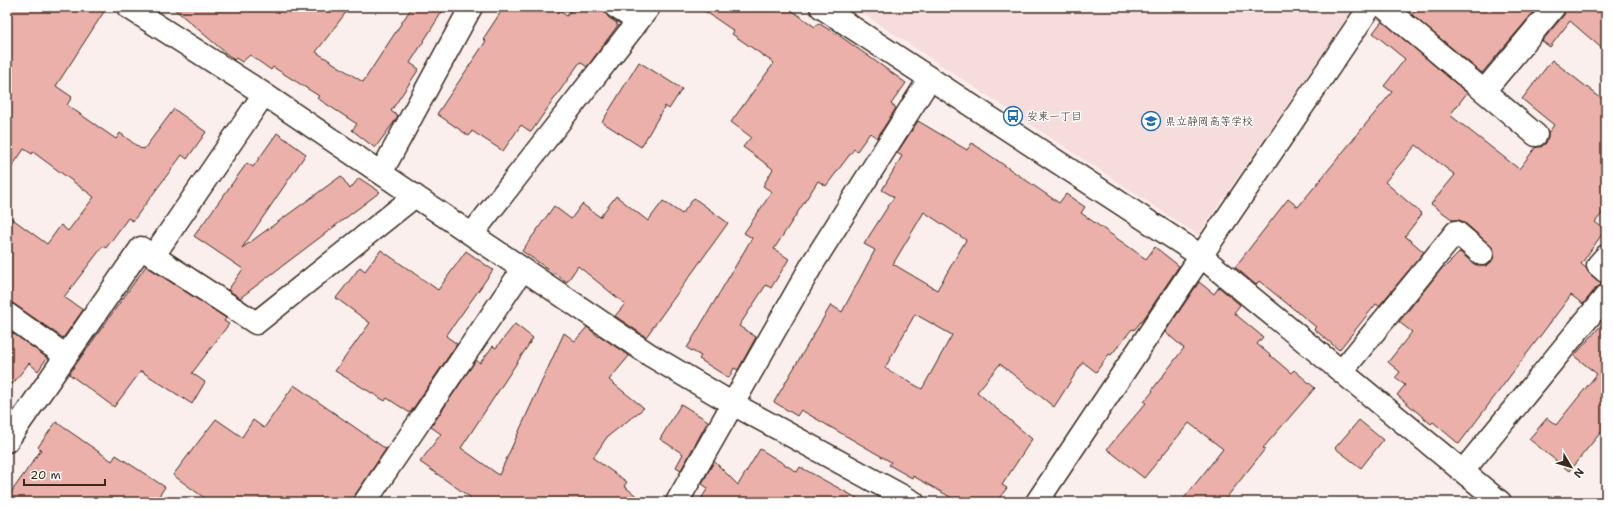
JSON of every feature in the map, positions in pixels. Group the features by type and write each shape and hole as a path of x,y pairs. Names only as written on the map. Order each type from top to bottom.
{"street":[{"path":"128,7 264,94 650,355 732,404 913,502"},
{"path":"381,173 471,7"},
{"path":"472,234 644,14 616,7"},
{"path":"821,7 1201,256 1500,502"},
{"path":"1037,502 1201,256 1370,7"},
{"path":"1384,7 1536,135"},
{"path":"1484,91 1554,7"},
{"path":"677,502 813,263 930,78"},
{"path":"154,255 264,94"},
{"path":"7,441 141,248 154,255 256,323 415,196"},
{"path":"1342,371 1456,232 1482,254"},
{"path":"1606,256 1598,265 1606,272"},
{"path":"366,502 523,269"},
{"path":"1463,471 1606,296"},
{"path":"7,314 66,356"}],"shaded area":[{"name":"県立静岡高等学校","path":"853,7 1355,7 1198,235"}],"building":[{"path":"7,7 107,7 56,86 72,97 67,105 116,139 120,133 141,149 144,149 174,109 206,132 187,159 182,155 133,221 128,218 106,248 103,246 64,297 83,310 63,338 14,304 7,302 7,215 47,244 61,225 68,231 94,197 33,152 32,154 24,149 7,174"},
{"path":"172,7 350,7 316,52 363,82 412,7 445,7 410,63 419,69 391,111 398,116 375,148 352,130 357,124 317,98 319,96 273,67 271,70 250,55 242,62 236,58 234,60"},
{"path":"504,7 553,7 567,16 573,7 598,7 618,25 587,67 580,62 531,132 521,125 503,151 472,131 469,136 437,114 486,41 483,39"},
{"path":"699,7 787,7 815,27 818,23 840,36 906,83 891,104 896,108 877,138 870,133 857,151 854,149 826,186 818,181 774,249 789,259 771,288 766,285 739,326 756,337 738,370 734,368 729,378 699,359 701,356 687,348 752,238 744,233 772,192 763,186 773,169 743,147 751,137 731,122 774,63 732,34 734,31"},
{"path":"1418,7 1538,7 1482,73 1412,15"},
{"path":"1566,7 1606,7 1606,52 1570,21 1550,47 1542,41 1564,15"},
{"path":"1382,21 1467,93 1450,115 1519,169 1536,147 1541,147 1546,143 1548,133 1554,125 1522,99 1552,60 1606,102 1606,209 1595,222 1605,230 1581,264 1590,274 1603,284 1596,288 1583,304 1571,295 1459,444 1433,422 1431,424 1397,395 1405,385 1395,378 1400,372 1388,362 1412,332 1399,322 1443,267 1444,268 1460,252 1474,264 1480,266 1486,266 1494,257 1494,250 1490,245 1464,222 1453,220 1431,204 1455,175 1416,145 1385,182 1422,214 1405,236 1424,252 1379,306 1376,304 1339,350 1314,329 1316,327 1259,281 1256,285 1235,267 1288,199 1298,207 1392,92 1384,86 1405,59 1373,33"},
{"path":"639,62 682,89 669,109 665,106 641,147 602,122"},
{"path":"918,121 967,150 972,143 1059,203 1066,194 1085,207 1081,213 1146,259 1155,247 1179,266 1145,317 1134,330 1132,329 1111,355 1109,354 1096,372 1083,362 1054,407 1000,364 977,392 1032,439 1002,485 1007,488 996,502 959,502 913,476 912,478 889,465 891,462 801,410 797,416 774,402 831,305 842,312 875,250 864,244 894,197 882,190 902,156 897,153","holes":["924,212 966,240 937,290 893,264","915,314 952,335 922,389 885,368"]},
{"path":"277,133 306,154 242,248 341,176 350,189 359,178 380,192 240,298 228,290 243,269 194,236 247,163 253,167"},
{"path":"616,196 648,221 663,201 682,214 694,198 728,223 646,337 615,316 625,304 578,266 567,282 522,251 554,206 571,219 582,204 600,217"},
{"path":"381,250 438,290 466,251 493,270 446,336 457,344 410,413 387,398 385,401 335,371 370,323 336,298 360,267 365,271"},
{"path":"146,266 226,318 224,321 229,324 192,373 205,382 192,404 141,371 114,407 69,374"},
{"path":"1199,282 1214,294 1219,287 1240,305 1234,313 1263,337 1257,344 1291,373 1294,370 1315,388 1263,448 1265,449 1223,502 1181,502 1223,449 1189,423 1144,478 1107,449 1146,403 1144,402 1153,391 1152,390 1184,348 1165,332"},
{"path":"1606,316 1606,426 1569,471 1529,439 1547,418 1556,425 1597,374 1574,356 1604,322 1602,320"},
{"path":"515,324 533,338 461,448 499,475 564,333 575,341 587,327 599,337 600,336 629,356 609,380 644,408 607,437 593,458 627,482 624,486 644,502 477,502 420,462 441,434 431,427 476,360 480,363 493,346 496,348"},
{"path":"7,329 49,359 47,358 38,371 29,363 7,391"},
{"path":"294,385 386,449 355,495 353,502 210,502 173,475 216,419 242,437 253,420 264,428"},
{"path":"681,404 708,421 681,470 676,467 683,454 660,439"},
{"path":"1359,420 1383,440 1361,468 1335,448"},
{"path":"56,422 112,461 116,455 165,487 155,502 7,502 7,498 41,450 38,447"},
{"path":"760,449 797,472 800,467 864,502 699,502 708,488 702,484 714,461 738,485"}],"place":[{"name":"安東一丁目","path":"1013,116"},
{"name":"県立静岡高等学校","path":"1151,121"}]}
